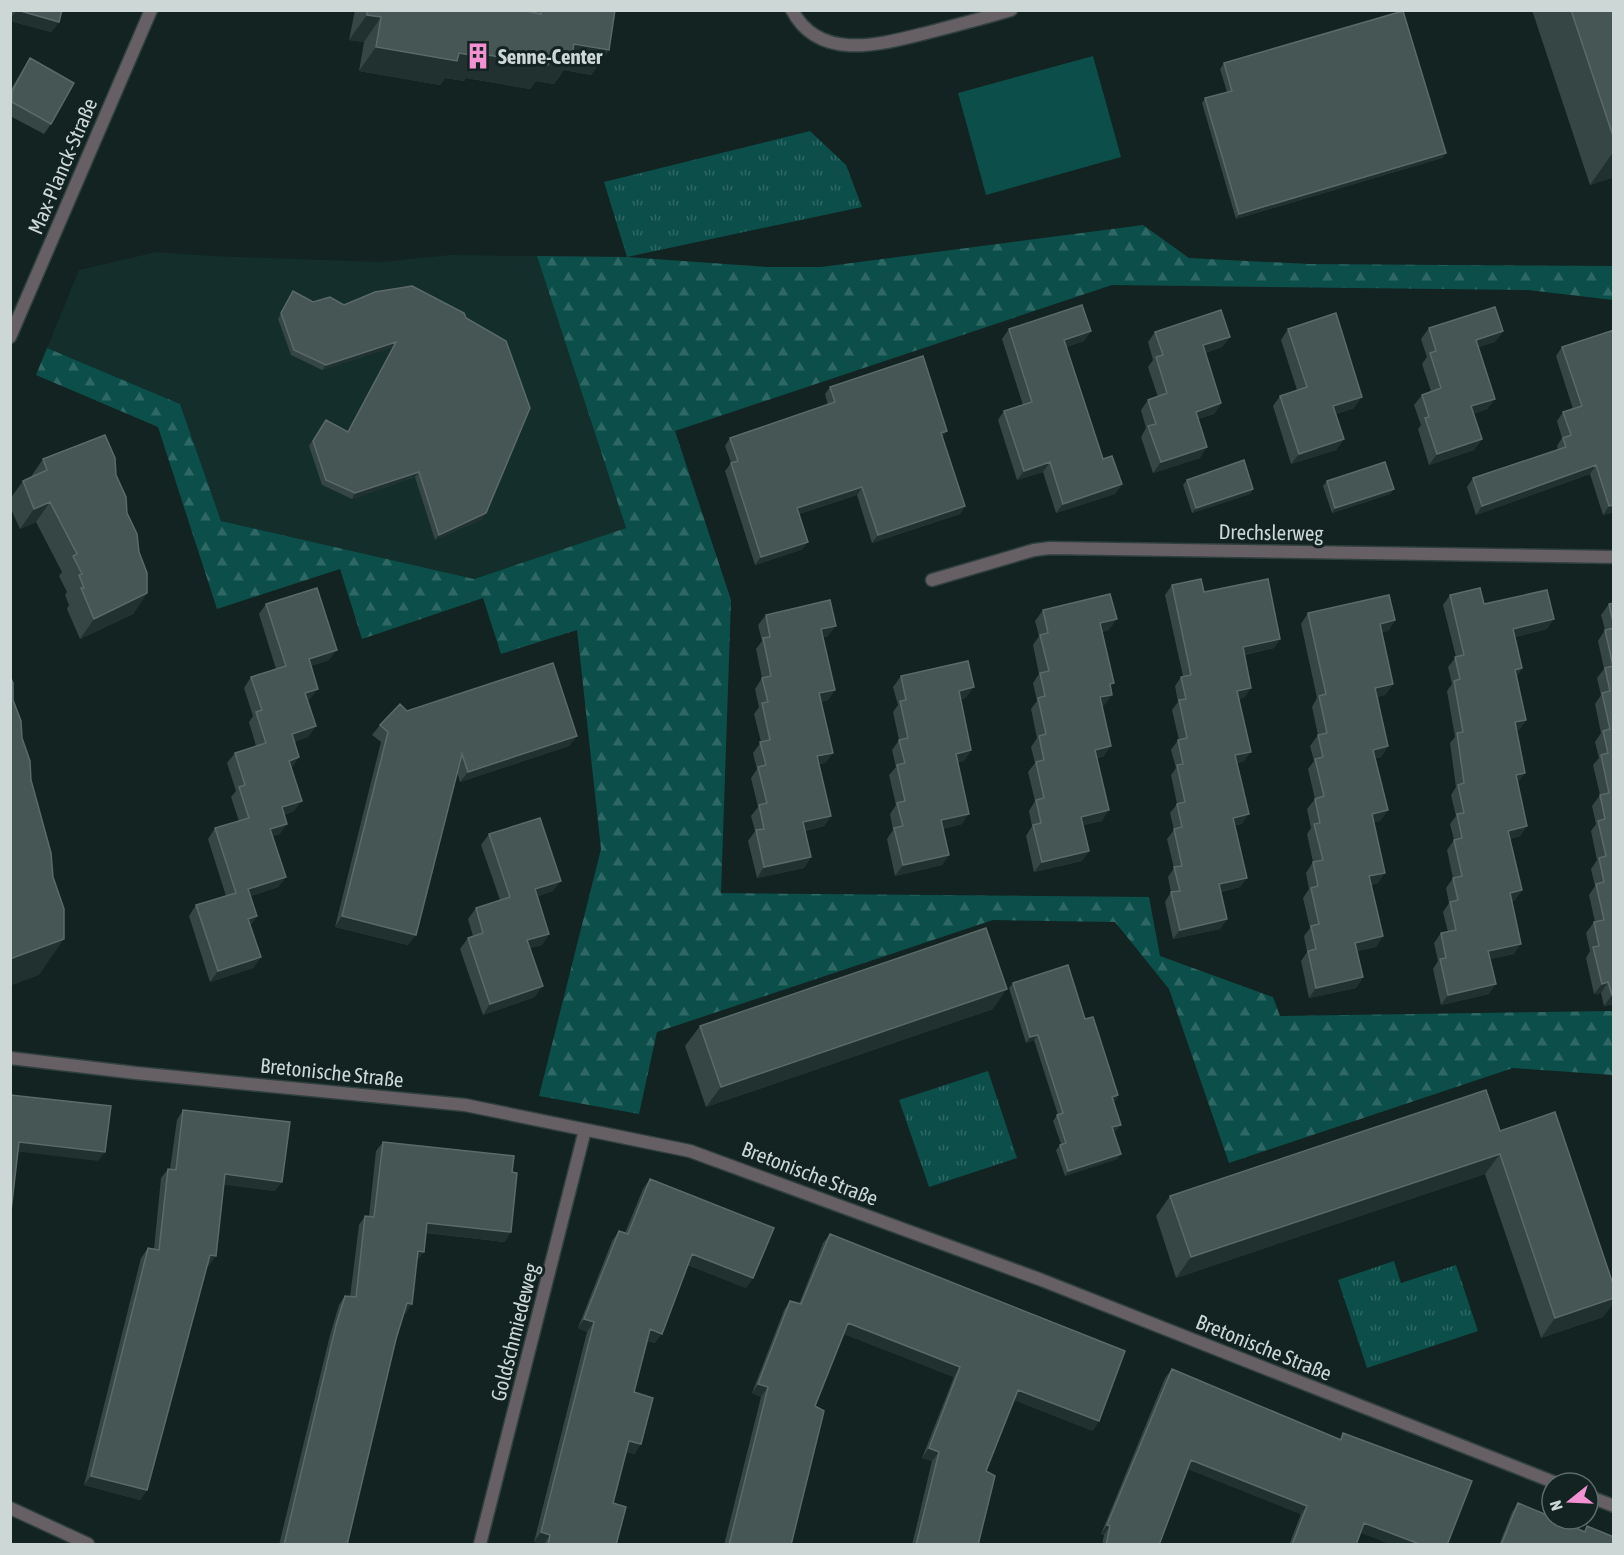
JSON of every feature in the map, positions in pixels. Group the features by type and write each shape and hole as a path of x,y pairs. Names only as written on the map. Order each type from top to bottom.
{"street":[{"name":"Max-Planck-Straße","path":"10,337 151,10"},
{"path":"792,10 797,20 814,34 833,44 851,46 876,46 1011,10"},
{"name":"Drechslerweg","path":"932,580 1025,552 1050,548 1614,557"},
{"name":"Bretonische Straße","path":"10,1058 136,1073 465,1105 716,1158 1039,1279 1540,1477"},
{"name":"Goldschmiedeweg","path":"480,1545 585,1130"},
{"path":"10,1508 88,1545"}],"shaded area":[{"path":"156,252 382,262 450,255 537,256 626,528 474,579 221,521 180,404 47,348 79,270"}],"green space":[{"path":"1093,56 1121,157 986,195 958,93"},
{"path":"810,131 846,165 862,207 627,257 604,182"},
{"path":"1143,225 1189,258 1309,264 1613,266 1613,300 1528,290 1112,285 675,431 731,600 721,893 1149,897 1160,956 1273,997 1280,1016 1613,1011 1613,1075 1513,1068 1229,1163 1169,989 1115,922 993,920 657,1032 639,1114 539,1096 601,849 577,630 501,654 483,598 362,639 340,569 217,609 158,427 36,375 47,348 180,404 221,521 474,579 626,528 537,256 627,257 767,267 821,267"},
{"path":"988,1071 1017,1158 929,1187 899,1100"},
{"path":"1394,1261 1401,1283 1456,1265 1478,1331 1367,1368 1338,1280"}],"building":[{"path":"17,10 62,10 59,22"},
{"path":"367,10 522,10 541,14 541,10 615,10 609,50 574,44 571,59 549,55 548,65 482,54 482,57 459,53 457,61 376,47 381,17 367,15"},
{"path":"1571,10 1614,10 1614,139"},
{"path":"1403,11 1446,153 1239,214 1205,98 1232,91 1224,63"},
{"path":"30,58 74,83 51,124 12,102 12,91"},
{"path":"412,286 464,313 466,318 506,341 530,408 486,513 439,535 419,472 355,493 326,480 313,441 326,420 348,432 396,342 326,365 294,350 281,313 293,291 313,302 330,297 344,305 375,292"},
{"path":"1082,305 1091,331 1064,340 1103,459 1112,456 1122,484 1063,504 1050,462 1024,471 1004,411 1032,402 1009,329"},
{"path":"1495,307 1503,331 1476,340 1495,399 1471,406 1482,439 1437,454 1425,418 1429,417 1422,395 1441,388 1430,353 1436,351 1429,328"},
{"path":"1221,310 1230,337 1203,345 1221,403 1196,412 1207,447 1161,462 1148,426 1156,424 1148,400 1167,393 1156,357 1163,355 1155,332"},
{"path":"1336,313 1362,397 1333,406 1344,439 1299,454 1280,396 1307,387 1288,329"},
{"path":"1614,330 1614,505 1609,506 1596,465 1482,506 1473,478 1566,447 1563,438 1571,435 1563,412 1582,406 1562,347"},
{"path":"923,356 947,431 941,433 965,506 878,535 862,487 797,508 808,542 761,557 731,463 738,461 730,438 835,402 830,387"},
{"path":"105,435 115,458 116,475 126,497 127,513 137,534 139,552 147,573 147,593 94,619 81,588 84,588 79,575 82,574 73,556 77,554 50,502 34,509 23,481 47,470 43,459"},
{"path":"1244,460 1253,489 1196,508 1187,480"},
{"path":"1385,462 1394,489 1335,508 1327,481"},
{"path":"1201,579 1204,592 1268,579 1280,639 1243,647 1251,688 1237,691 1251,752 1235,755 1249,814 1233,818 1247,878 1219,884 1227,919 1180,930 1171,892 1180,891 1174,867 1182,866 1174,829 1182,827 1177,804 1185,802 1177,765 1183,764 1178,740 1187,738 1179,700 1186,699 1181,677 1191,675 1172,585"},
{"path":"317,588 337,650 309,659 318,689 305,693 316,726 292,734 299,757 289,761 302,801 282,807 287,824 270,829 286,877 248,889 257,916 248,919 261,957 218,971 196,905 236,893 215,828 249,818 239,787 245,785 235,753 266,743 256,712 262,710 251,677 286,666 266,604"},
{"path":"1480,588 1484,604 1547,590 1554,619 1513,629 1522,668 1515,670 1526,720 1515,722 1525,773 1516,775 1527,826 1508,831 1522,890 1510,893 1521,944 1488,951 1496,984 1448,995 1440,959 1446,958 1441,933 1456,930 1450,902 1458,900 1453,878 1462,876 1454,840 1462,838 1457,814 1464,813 1458,785 1464,783 1457,733 1463,732 1454,681 1460,679 1455,657 1464,655 1450,595"},
{"path":"1110,594 1117,619 1100,623 1114,683 1110,684 1112,695 1100,697 1111,746 1095,750 1109,810 1081,817 1089,851 1042,862 1033,825 1041,823 1036,800 1044,798 1036,762 1044,760 1039,736 1046,734 1038,698 1045,696 1040,673 1049,671 1040,635 1048,633 1043,610"},
{"path":"1389,595 1395,620 1380,624 1393,684 1375,688 1388,746 1373,750 1388,810 1372,814 1385,873 1369,876 1383,936 1355,943 1363,977 1316,988 1308,951 1316,949 1311,926 1319,924 1311,888 1318,886 1313,862 1323,860 1314,824 1320,823 1315,799 1324,796 1315,759 1323,757 1318,735 1327,733 1319,696 1326,694 1308,613"},
{"path":"830,600 836,626 821,629 835,690 819,693 833,753 817,756 831,816 803,822 811,857 764,867 756,830 764,829 759,805 767,803 758,767 766,765 760,742 770,740 762,703 768,702 762,678 771,676 763,638 770,637 766,615"},
{"path":"1614,603 1614,626 1609,604"},
{"path":"1614,628 1614,995 1612,995 1608,982 1602,984 1593,947 1599,946 1594,922 1604,920 1596,884 1604,882 1599,858 1606,856 1598,821 1605,819 1600,795 1609,793 1601,755 1608,753 1603,731 1610,729 1602,693 1610,691 1605,668 1613,666 1605,630"},
{"path":"968,661 974,687 959,691 971,750 956,754 969,814 941,820 949,855 903,865 894,828 903,826 897,803 905,801 897,765 905,763 899,740 908,738 900,701 906,700 901,676"},
{"path":"553,663 577,736 468,772 462,754 416,935 342,916 388,732 380,725 400,704 407,711"},
{"path":"10,676 13,683 13,700 21,721 22,738 30,761 31,780 51,853 53,877 64,909 64,939 10,959"},
{"path":"540,818 561,881 535,889 549,934 527,940 543,986 490,1004 468,938 483,933 476,908 510,897 489,834"},
{"path":"986,928 1007,989 721,1087 700,1026"},
{"path":"1068,965 1085,1019 1093,1017 1118,1095 1112,1097 1121,1125 1112,1127 1121,1154 1068,1171 1060,1145 1066,1143 1057,1115 1063,1113 1038,1035 1030,1037 1013,983"},
{"path":"1486,1090 1500,1131 1555,1112 1614,1287 1614,1298 1555,1318 1500,1154 1191,1257 1170,1196"},
{"path":"10,1095 111,1106 105,1152 19,1142 10,1220"},
{"path":"183,1110 290,1122 282,1182 225,1174 216,1256 210,1255 147,1490 91,1476 148,1248 159,1250 168,1169 176,1170"},
{"path":"383,1142 514,1156 512,1172 517,1173 511,1232 427,1223 424,1252 418,1251 412,1304 407,1303 396,1339 347,1545 284,1545 336,1325 345,1296 356,1297 365,1216 374,1217"},
{"path":"650,1179 774,1228 753,1278 692,1254 662,1334 650,1329 634,1392 653,1398 641,1444 629,1441 613,1503 626,1507 616,1545 548,1545 550,1535 541,1532 594,1322 584,1319 619,1231 628,1234"},
{"path":"830,1234 1125,1351 1099,1421 1018,1390 986,1471 995,1476 978,1545 916,1545 939,1452 929,1448 960,1367 848,1323 815,1406 824,1411 791,1545 729,1545 768,1387 758,1384 790,1301 801,1304"},
{"path":"1172,1369 1341,1440 1343,1433 1472,1481 1447,1545 1422,1545 1364,1523 1356,1545 1292,1545 1307,1506 1191,1460 1159,1545 1106,1545 1110,1526 1107,1525"},
{"path":"1518,1503 1540,1512 1540,1531 1599,1531 1614,1537 1614,1545 1501,1545"}],"place":[{"name":"Senne-Center","path":"478,56"}]}
